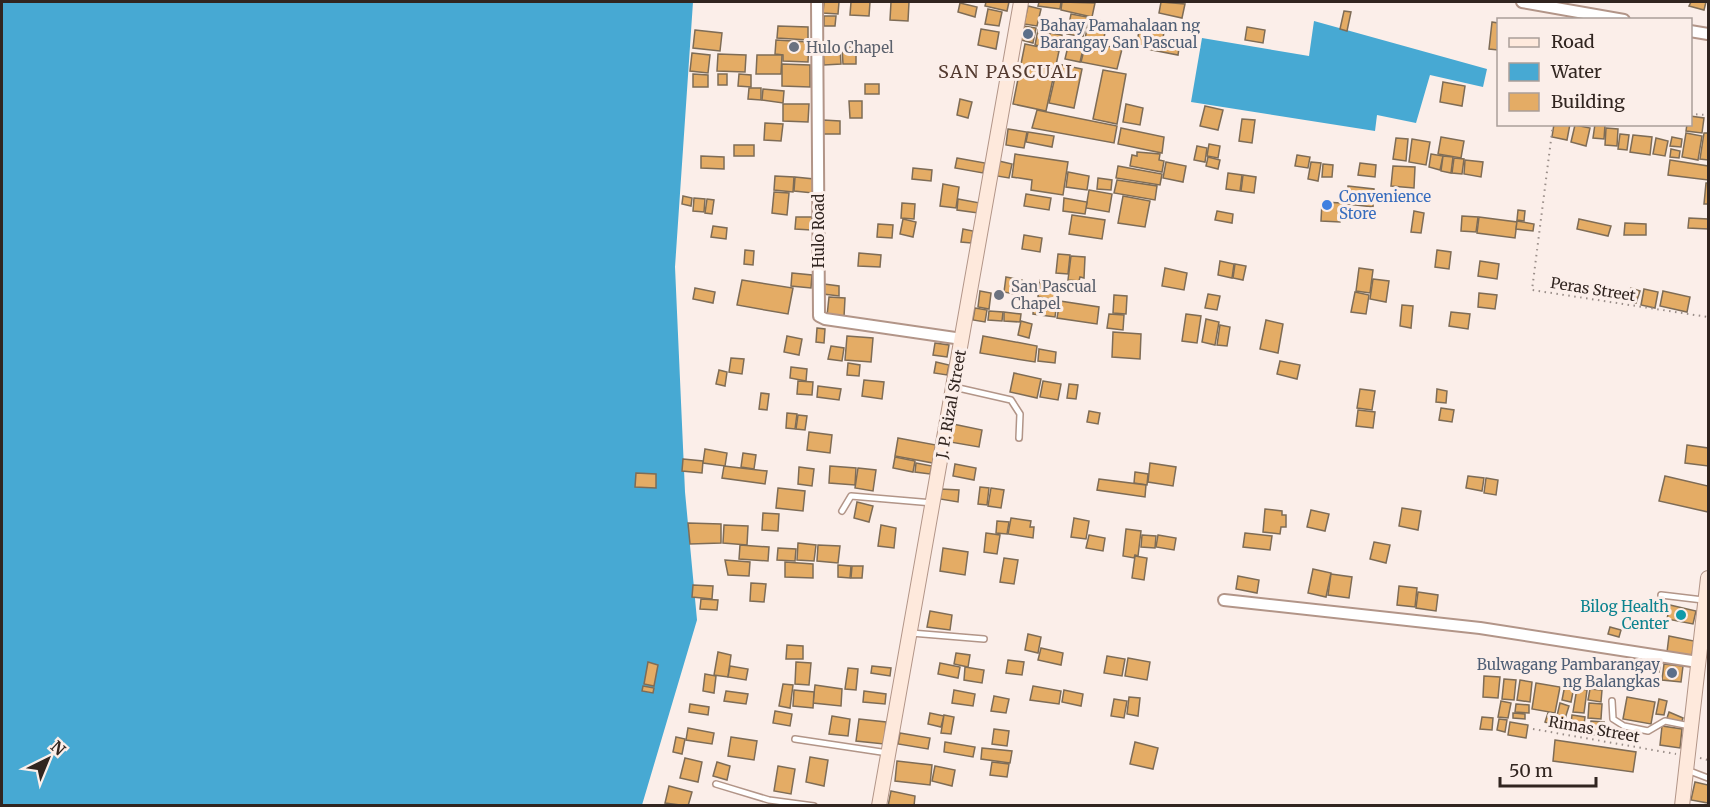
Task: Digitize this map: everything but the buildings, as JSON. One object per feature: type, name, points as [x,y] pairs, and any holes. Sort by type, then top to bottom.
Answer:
[{"type":"main road","name":"J. P. Rizal Street","points":[[879,806],[1021,2]]},
{"type":"main road","points":[[1682,806],[1708,578]]},
{"type":"street","name":"Hulo Road","points":[[817,2],[819,316],[825,319],[962,339]]},
{"type":"street","points":[[1522,2],[1613,18]]},
{"type":"street","points":[[1692,31],[1708,34]]},
{"type":"street","points":[[1224,600],[1480,628],[1698,662]]},
{"type":"lane","points":[[954,387],[1011,400],[1020,414],[1019,438]]},
{"type":"lane","points":[[842,511],[851,496],[933,503]]},
{"type":"lane","points":[[1660,595],[1705,601]]},
{"type":"lane","points":[[909,633],[984,639]]},
{"type":"lane","points":[[1612,701],[1613,719],[1624,726],[1648,731],[1665,721],[1690,726]]},
{"type":"lane","points":[[795,739],[888,753]]},
{"type":"lane","points":[[1686,763],[1708,778]]},
{"type":"lane","points":[[716,784],[769,800],[814,806]]},
{"type":"path","points":[[1692,114],[1708,116]]},
{"type":"path","name":"Peras Street","points":[[1553,126],[1532,290],[1708,317]]},
{"type":"path","name":"Rimas Street","points":[[1533,729],[1686,763]]},
{"type":"water","points":[[2,2],[693,2],[675,267],[685,492],[697,620],[642,805],[2,805]]},
{"type":"water","points":[[1314,21],[1487,69],[1483,87],[1430,75],[1416,123],[1377,115],[1375,131],[1191,102],[1202,38],[1309,56]]},
{"type":"place","name":"Bahay Pamahalaan ng Barangay San Pascual","points":[[1028,34]]},
{"type":"place","name":"Hulo Chapel","points":[[794,47]]},
{"type":"place","name":"Convenience Store","points":[[1327,205]]},
{"type":"place","name":"San Pascual Chapel","points":[[999,295]]},
{"type":"place","name":"Bilog Health Center","points":[[1681,615]]},
{"type":"place","name":"Bulwagang Pambarangay ng Balangkas","points":[[1672,673]]},
{"type":"district","name":"SAN PASCUAL","points":[[1008,71]]}]
